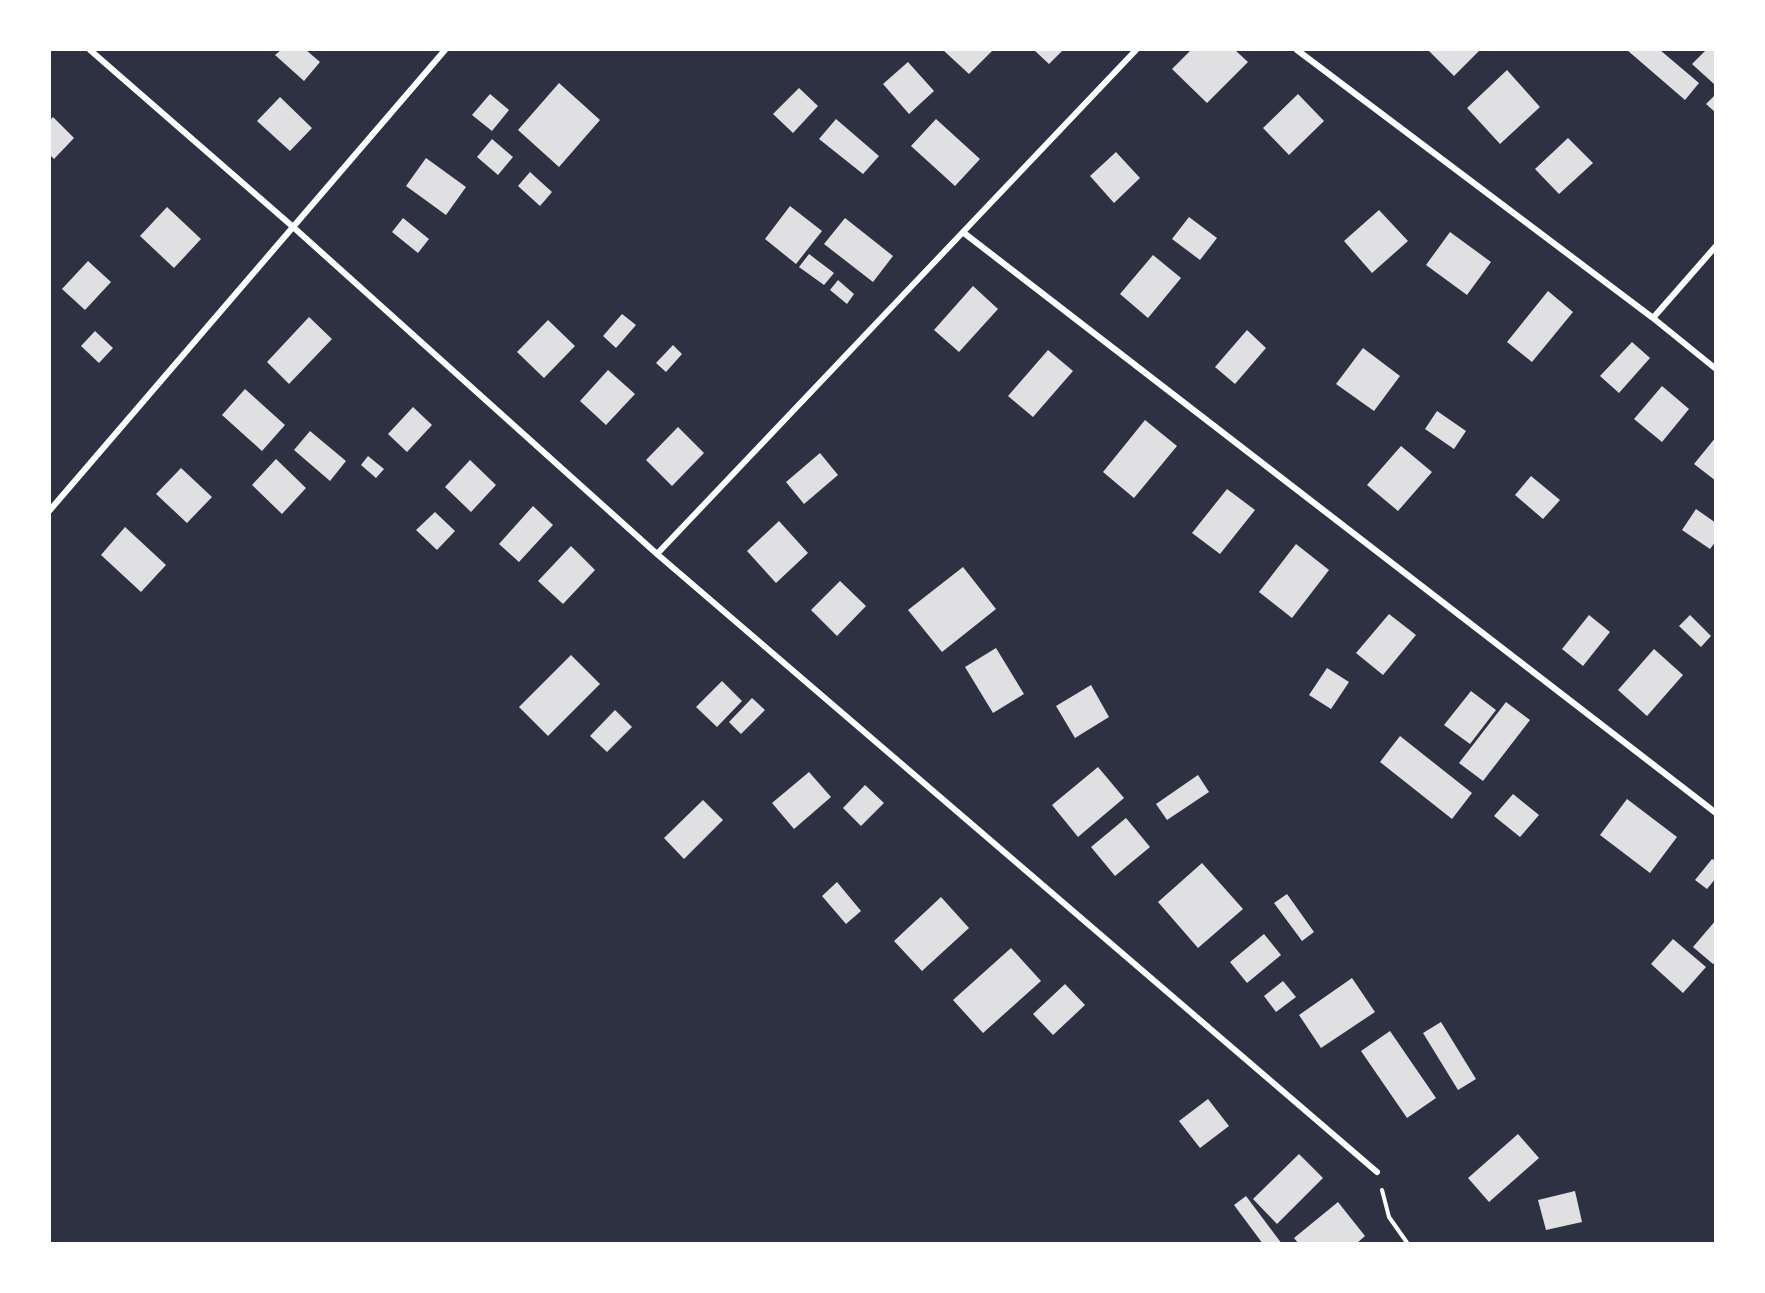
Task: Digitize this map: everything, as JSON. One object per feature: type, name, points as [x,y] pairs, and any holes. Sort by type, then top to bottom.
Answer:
[{"type":"street","points":[[90,50],[291,226],[657,554],[1377,1172]]},
{"type":"street","points":[[50,510],[291,226],[446,50]]},
{"type":"street","points":[[657,554],[1136,50]]},
{"type":"street","points":[[1297,50],[1653,318],[1716,369]]},
{"type":"street","points":[[964,233],[1716,813]]},
{"type":"street","points":[[1653,318],[1716,246]]},
{"type":"path","points":[[1377,1172],[1389,1217],[1408,1244]]},
{"type":"building","points":[[281,50],[306,50],[320,62],[304,81],[275,55]]},
{"type":"building","points":[[943,50],[993,50],[969,74]]},
{"type":"building","points":[[1034,50],[1063,50],[1049,64]]},
{"type":"building","points":[[1191,50],[1235,50],[1248,62],[1207,103],[1172,69]]},
{"type":"building","points":[[1428,50],[1480,50],[1454,76]]},
{"type":"building","points":[[1627,50],[1660,50],[1699,83],[1685,100]]},
{"type":"building","points":[[1706,50],[1716,50],[1716,82],[1714,84],[1692,64]]},
{"type":"building","points":[[908,62],[934,91],[909,114],[883,84]]},
{"type":"building","points":[[1507,70],[1540,107],[1500,144],[1467,108]]},
{"type":"building","points":[[559,83],[600,120],[559,167],[518,130]]},
{"type":"building","points":[[799,88],[818,106],[793,133],[773,114]]},
{"type":"building","points":[[490,94],[509,110],[492,131],[472,115]]},
{"type":"building","points":[[1298,94],[1324,121],[1289,155],[1263,128]]},
{"type":"building","points":[[1716,94],[1716,113],[1706,104]]},
{"type":"building","points":[[280,97],[312,128],[290,151],[257,121]]},
{"type":"building","points":[[53,117],[74,138],[54,159],[50,155],[50,120]]},
{"type":"building","points":[[836,119],[879,156],[863,174],[819,139]]},
{"type":"building","points":[[936,119],[980,159],[955,186],[911,146]]},
{"type":"building","points":[[1568,138],[1593,163],[1559,194],[1535,169]]},
{"type":"building","points":[[492,139],[513,157],[498,175],[477,157]]},
{"type":"building","points":[[1116,152],[1140,178],[1114,203],[1090,176]]},
{"type":"building","points":[[426,158],[466,187],[446,215],[406,186]]},
{"type":"building","points":[[530,172],[552,192],[540,206],[518,186]]},
{"type":"building","points":[[790,206],[822,231],[796,264],[765,239]]},
{"type":"building","points":[[167,207],[201,239],[174,268],[140,236]]},
{"type":"building","points":[[1379,210],[1408,241],[1372,273],[1344,241]]},
{"type":"building","points":[[1189,217],[1217,238],[1200,260],[1172,239]]},
{"type":"building","points":[[403,218],[429,239],[418,253],[392,232]]},
{"type":"building","points":[[845,218],[893,256],[873,282],[824,244]]},
{"type":"building","points":[[1450,232],[1491,262],[1467,295],[1426,265]]},
{"type":"building","points":[[809,254],[834,273],[824,285],[799,267]]},
{"type":"building","points":[[1153,255],[1181,278],[1148,318],[1120,294]]},
{"type":"building","points":[[88,261],[111,282],[85,310],[62,289]]},
{"type":"building","points":[[838,280],[854,294],[847,304],[830,290]]},
{"type":"building","points":[[973,286],[998,309],[959,352],[934,330]]},
{"type":"building","points":[[1548,291],[1573,312],[1532,362],[1507,342]]},
{"type":"building","points":[[622,314],[636,325],[616,348],[603,336]]},
{"type":"building","points":[[309,317],[332,339],[289,384],[267,362]]},
{"type":"building","points":[[548,320],[575,346],[544,378],[517,352]]},
{"type":"building","points":[[1247,330],[1266,348],[1235,384],[1215,367]]},
{"type":"building","points":[[95,331],[113,348],[99,363],[81,346]]},
{"type":"building","points":[[1632,342],[1650,358],[1619,393],[1600,376]]},
{"type":"building","points":[[673,345],[682,354],[666,372],[656,363]]},
{"type":"building","points":[[1363,348],[1400,376],[1374,411],[1336,384]]},
{"type":"building","points":[[1048,350],[1073,371],[1033,417],[1008,396]]},
{"type":"building","points":[[608,370],[635,394],[606,425],[580,401]]},
{"type":"building","points":[[1662,386],[1689,409],[1662,442],[1634,419]]},
{"type":"building","points":[[245,389],[285,425],[262,451],[222,415]]},
{"type":"building","points":[[413,407],[432,425],[407,452],[388,434]]},
{"type":"building","points":[[1437,411],[1466,431],[1454,449],[1425,429]]},
{"type":"building","points":[[1145,420],[1177,446],[1134,498],[1103,472]]},
{"type":"building","points":[[678,427],[704,453],[672,486],[646,460]]},
{"type":"building","points":[[310,431],[346,461],[330,481],[294,450]]},
{"type":"building","points":[[1716,437],[1716,481],[1694,464]]},
{"type":"building","points":[[1401,446],[1432,472],[1398,511],[1367,485]]},
{"type":"building","points":[[820,453],[838,475],[804,504],[786,482]]},
{"type":"building","points":[[368,456],[384,469],[376,478],[361,465]]},
{"type":"building","points":[[276,459],[306,488],[282,514],[252,485]]},
{"type":"building","points":[[470,460],[496,485],[471,512],[445,487]]},
{"type":"building","points":[[181,468],[212,497],[187,523],[156,494]]},
{"type":"building","points":[[1531,476],[1560,500],[1543,519],[1515,495]]},
{"type":"building","points":[[1227,489],[1255,510],[1220,554],[1192,533]]},
{"type":"building","points":[[533,506],[553,525],[519,562],[499,544]]},
{"type":"building","points":[[1696,509],[1716,523],[1716,541],[1710,549],[1682,530]]},
{"type":"building","points":[[435,512],[455,531],[437,550],[416,530]]},
{"type":"building","points":[[779,521],[808,553],[776,583],[747,551]]},
{"type":"building","points":[[125,527],[166,565],[141,592],[101,555]]},
{"type":"building","points":[[1296,544],[1329,570],[1292,618],[1259,592]]},
{"type":"building","points":[[571,546],[595,570],[563,604],[538,581]]},
{"type":"building","points":[[963,567],[996,609],[942,652],[908,610]]},
{"type":"building","points":[[840,581],[866,606],[837,636],[811,610]]},
{"type":"building","points":[[1389,614],[1416,635],[1383,675],[1356,653]]},
{"type":"building","points":[[1589,615],[1610,632],[1583,666],[1562,649]]},
{"type":"building","points":[[1690,615],[1711,636],[1701,647],[1679,626]]},
{"type":"building","points":[[996,648],[1024,694],[993,713],[965,667]]},
{"type":"building","points":[[1654,649],[1683,675],[1647,716],[1618,690]]},
{"type":"building","points":[[571,655],[600,684],[548,736],[519,707]]},
{"type":"building","points":[[1327,668],[1349,682],[1331,709],[1309,695]]},
{"type":"building","points":[[722,681],[742,701],[717,727],[696,707]]},
{"type":"building","points":[[1091,685],[1109,717],[1075,738],[1056,706]]},
{"type":"building","points":[[1471,691],[1496,710],[1470,744],[1444,725]]},
{"type":"building","points":[[752,698],[765,710],[741,734],[729,722]]},
{"type":"building","points":[[1506,702],[1530,720],[1483,781],[1459,763]]},
{"type":"building","points":[[615,710],[632,727],[607,752],[590,736]]},
{"type":"building","points":[[1400,736],[1472,793],[1452,819],[1380,762]]},
{"type":"building","points":[[1098,767],[1124,798],[1078,837],[1052,805]]},
{"type":"building","points":[[809,772],[831,797],[794,829],[772,803]]},
{"type":"building","points":[[1198,775],[1209,792],[1167,820],[1156,804]]},
{"type":"building","points":[[865,785],[884,803],[861,826],[843,808]]},
{"type":"building","points":[[1513,794],[1539,815],[1520,837],[1494,816]]},
{"type":"building","points":[[1627,799],[1677,837],[1650,873],[1600,835]]},
{"type":"building","points":[[703,800],[723,820],[684,859],[664,838]]},
{"type":"building","points":[[1126,818],[1150,847],[1115,876],[1091,847]]},
{"type":"building","points":[[1712,859],[1716,861],[1716,878],[1707,889],[1695,880]]},
{"type":"building","points":[[1202,863],[1243,909],[1198,948],[1158,902]]},
{"type":"building","points":[[837,882],[861,911],[846,924],[822,896]]},
{"type":"building","points":[[1287,894],[1314,932],[1302,941],[1274,903]]},
{"type":"building","points":[[941,897],[969,928],[922,971],[894,941]]},
{"type":"building","points":[[1716,920],[1716,961],[1713,964],[1693,947]]},
{"type":"building","points":[[1264,934],[1281,955],[1247,983],[1230,962]]},
{"type":"building","points":[[1673,939],[1706,967],[1683,993],[1651,964]]},
{"type":"building","points":[[1011,948],[1041,981],[983,1033],[953,1000]]},
{"type":"building","points":[[1352,978],[1375,1012],[1321,1048],[1299,1015]]},
{"type":"building","points":[[1283,981],[1296,997],[1276,1012],[1264,996]]},
{"type":"building","points":[[1065,984],[1085,1005],[1053,1035],[1033,1014]]},
{"type":"building","points":[[1441,1022],[1476,1079],[1458,1090],[1423,1033]]},
{"type":"building","points":[[1390,1031],[1436,1098],[1407,1118],[1361,1051]]},
{"type":"building","points":[[1208,1099],[1229,1126],[1200,1148],[1179,1121]]},
{"type":"building","points":[[1518,1134],[1539,1158],[1489,1202],[1468,1178]]},
{"type":"building","points":[[1299,1154],[1323,1178],[1277,1224],[1253,1199]]},
{"type":"building","points":[[1575,1191],[1582,1222],[1546,1230],[1538,1200]]},
{"type":"building","points":[[1246,1196],[1282,1244],[1263,1244],[1234,1205]]},
{"type":"building","points":[[1338,1202],[1365,1236],[1356,1244],[1299,1244],[1294,1238]]}]
